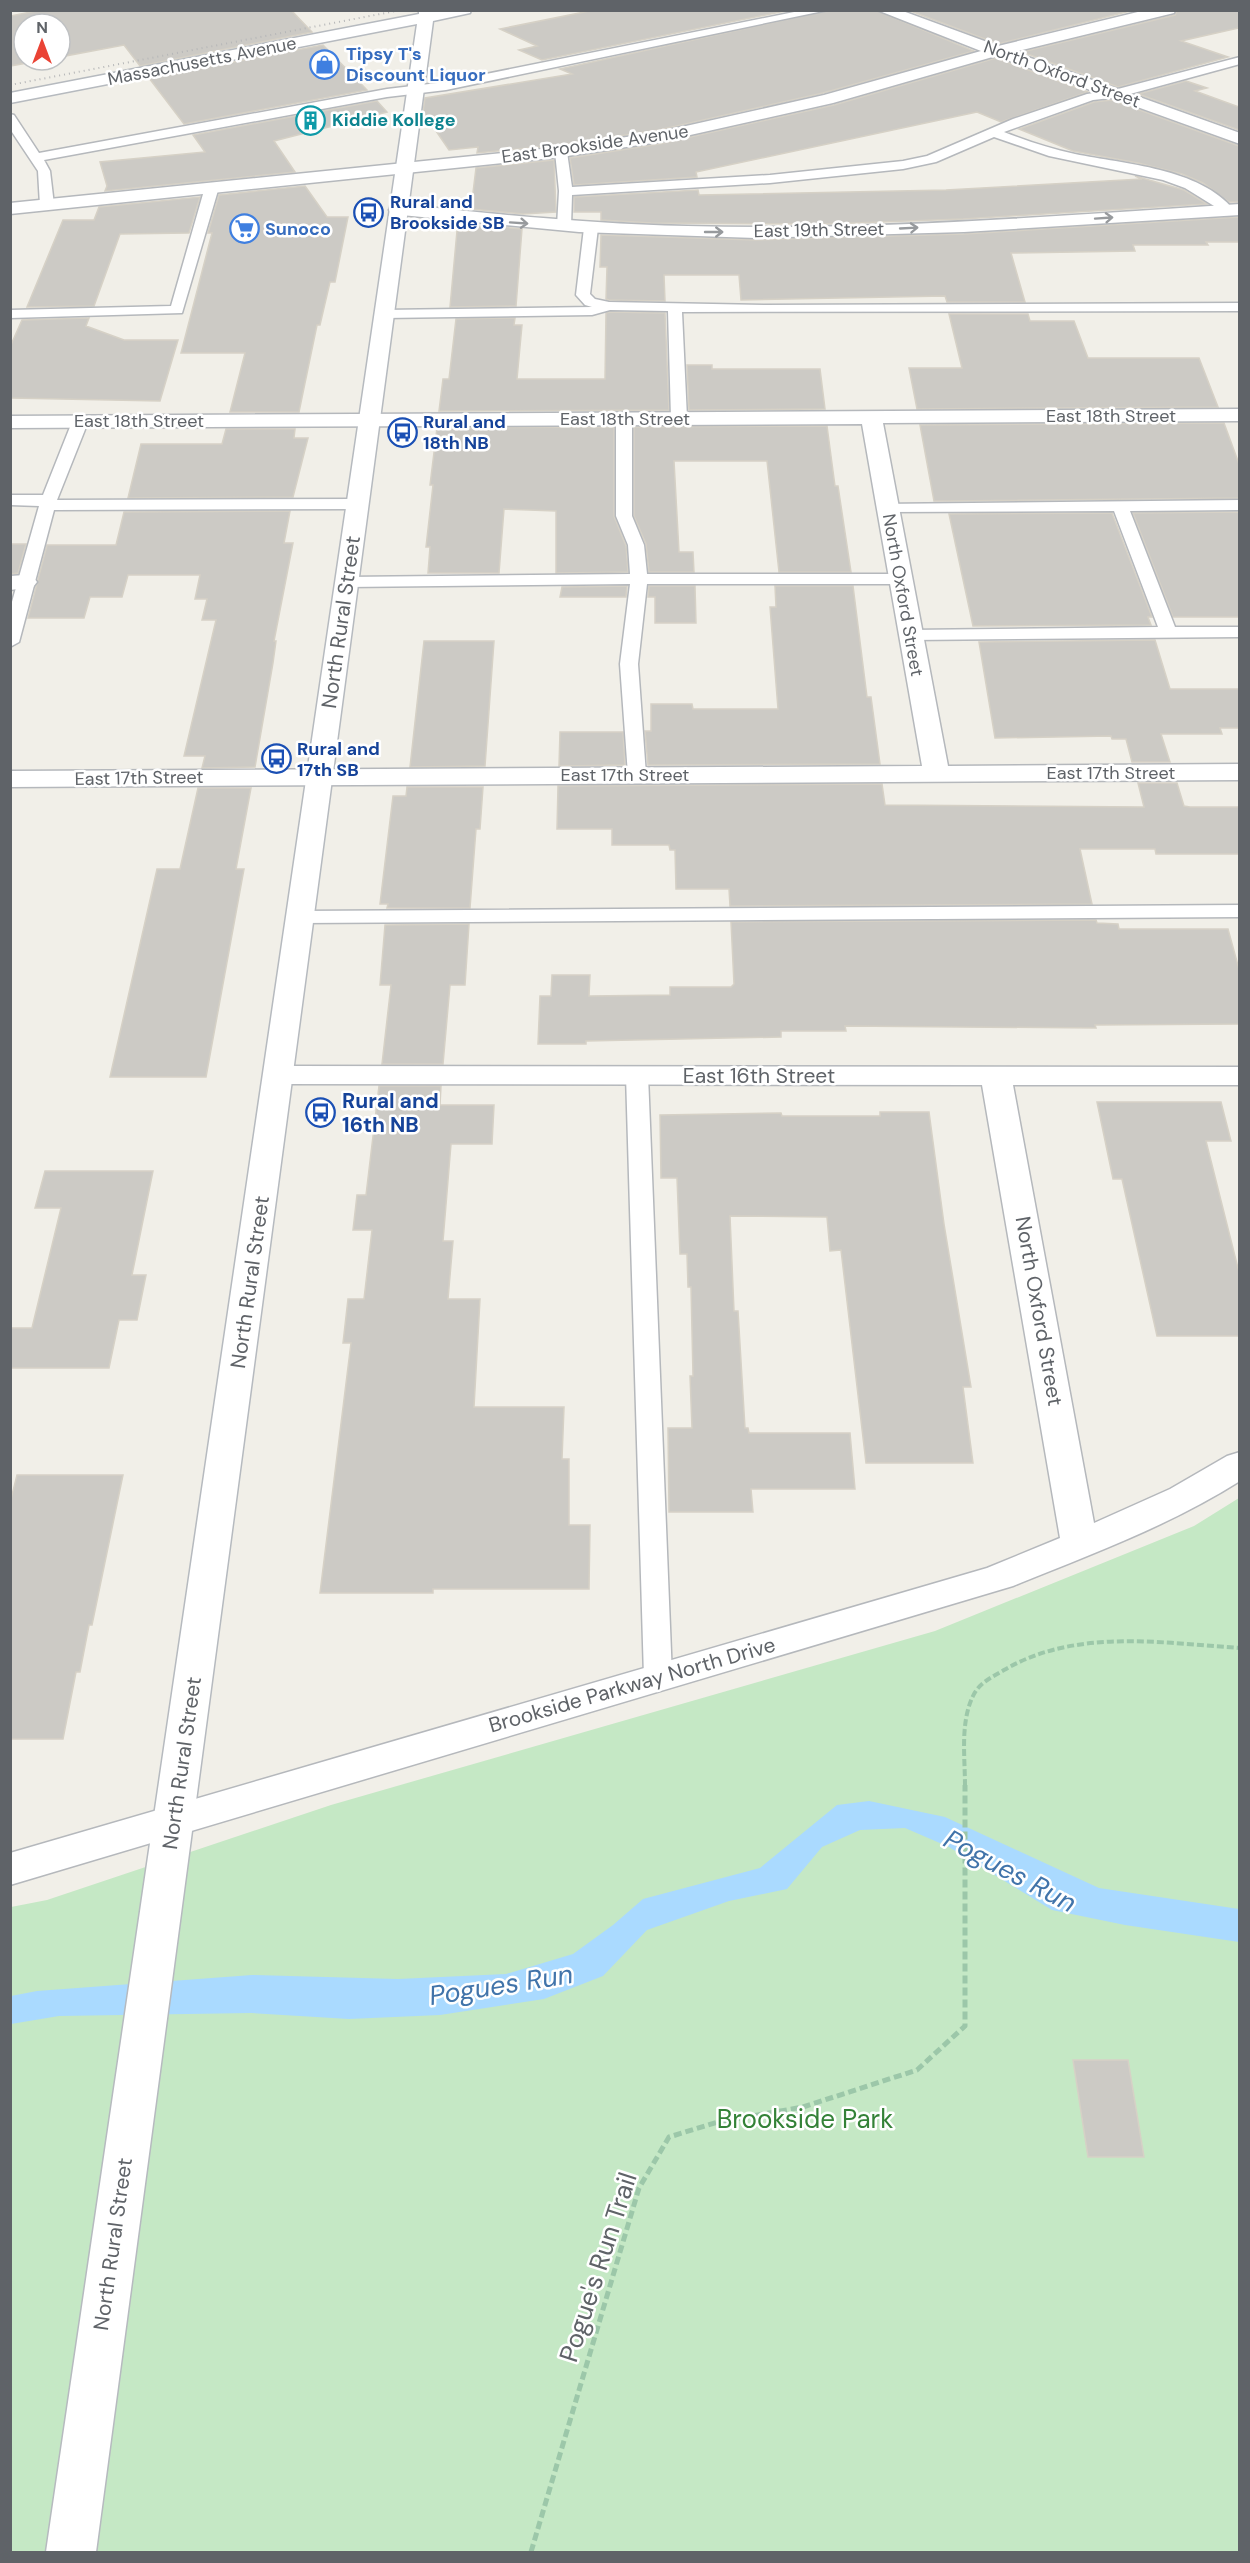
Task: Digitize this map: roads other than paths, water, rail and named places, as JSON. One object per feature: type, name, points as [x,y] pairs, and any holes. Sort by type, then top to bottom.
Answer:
[{"type":"street","name":"Massachusetts Avenue","points":[[10,98],[426,14],[464,10]]},
{"type":"street","name":"East Brookside Avenue","points":[[10,209],[561,152],[689,131],[868,88],[998,51],[1168,10]]},
{"type":"street","name":"North Oxford Street","points":[[888,11],[1239,139]]},
{"type":"street","name":"North Rural Street","points":[[71,2553],[426,14]]},
{"type":"street","name":"East 19th Street","points":[[398,210],[591,228],[701,232],[844,231],[1233,209]]},
{"type":"street","name":"East 18th Street","points":[[10,422],[1239,415]]},
{"type":"street","name":"North Oxford Street","points":[[871,417],[936,773]]},
{"type":"street","name":"East 17th Street","points":[[10,779],[1239,772]]},
{"type":"street","name":"East 16th Street","points":[[279,1076],[1239,1076]]},
{"type":"street","name":"North Oxford Street","points":[[996,1076],[1080,1546]]},
{"type":"street","name":"Brookside Parkway North Drive","points":[[10,1869],[999,1577],[1080,1546],[1188,1495],[1220,1478],[1239,1464]]},
{"type":"lane","points":[[35,158],[387,93],[415,92],[823,10]]},
{"type":"lane","points":[[566,191],[770,178],[903,165],[931,159],[993,132],[1091,98],[1115,94],[1239,60]]},
{"type":"lane","points":[[10,118],[44,171],[47,205]]},
{"type":"lane","points":[[993,132],[1055,154],[1137,170],[1179,182],[1233,209]]},
{"type":"lane","points":[[561,152],[566,191],[564,226]]},
{"type":"lane","points":[[10,314],[127,309],[177,310],[212,187]]},
{"type":"lane","points":[[591,228],[583,295],[590,302],[609,306],[675,308],[1239,307]]},
{"type":"lane","points":[[384,314],[592,311],[609,306]]},
{"type":"lane","points":[[675,308],[679,418]]},
{"type":"lane","points":[[624,419],[624,516],[636,545],[639,579],[630,664],[637,775]]},
{"type":"lane","points":[[10,642],[18,582],[80,422]]},
{"type":"lane","points":[[10,500],[358,504]]},
{"type":"lane","points":[[887,507],[1239,505]]},
{"type":"lane","points":[[1120,506],[1168,632]]},
{"type":"lane","points":[[347,582],[901,579]]},
{"type":"lane","points":[[911,635],[1239,632]]},
{"type":"lane","points":[[301,917],[1239,911]]},
{"type":"lane","points":[[637,1076],[658,1677]]},
{"type":"water","name":"Pogues Run","points":[[869,1801],[945,1817],[1099,1888],[1239,1909],[1239,1942],[1125,1925],[1052,1910],[949,1847],[905,1828],[860,1830],[822,1847],[787,1889],[729,1901],[647,1930],[603,1976],[544,1999],[440,2015],[349,2019],[251,2013],[59,2016],[11,2024],[11,1996],[37,1991],[252,1975],[398,1979],[506,1974],[573,1954],[613,1925],[643,1899],[760,1868],[837,1805]]},
{"type":"railway","points":[[10,85],[401,10]]},
{"type":"place","name":"Tipsy T's Discount Liquor","points":[[325,64]]},
{"type":"place","name":"Kiddie Kollege","points":[[311,120]]},
{"type":"place","name":"Rural and Brookside SB","points":[[369,212]]},
{"type":"place","name":"Sunoco","points":[[244,229]]},
{"type":"place","name":"Rural and 18th NB","points":[[402,432]]},
{"type":"place","name":"Rural and 17th SB","points":[[276,759]]},
{"type":"place","name":"Rural and 16th NB","points":[[321,1113]]},
{"type":"park label","name":"Brookside Park","points":[[805,2119]]}]
